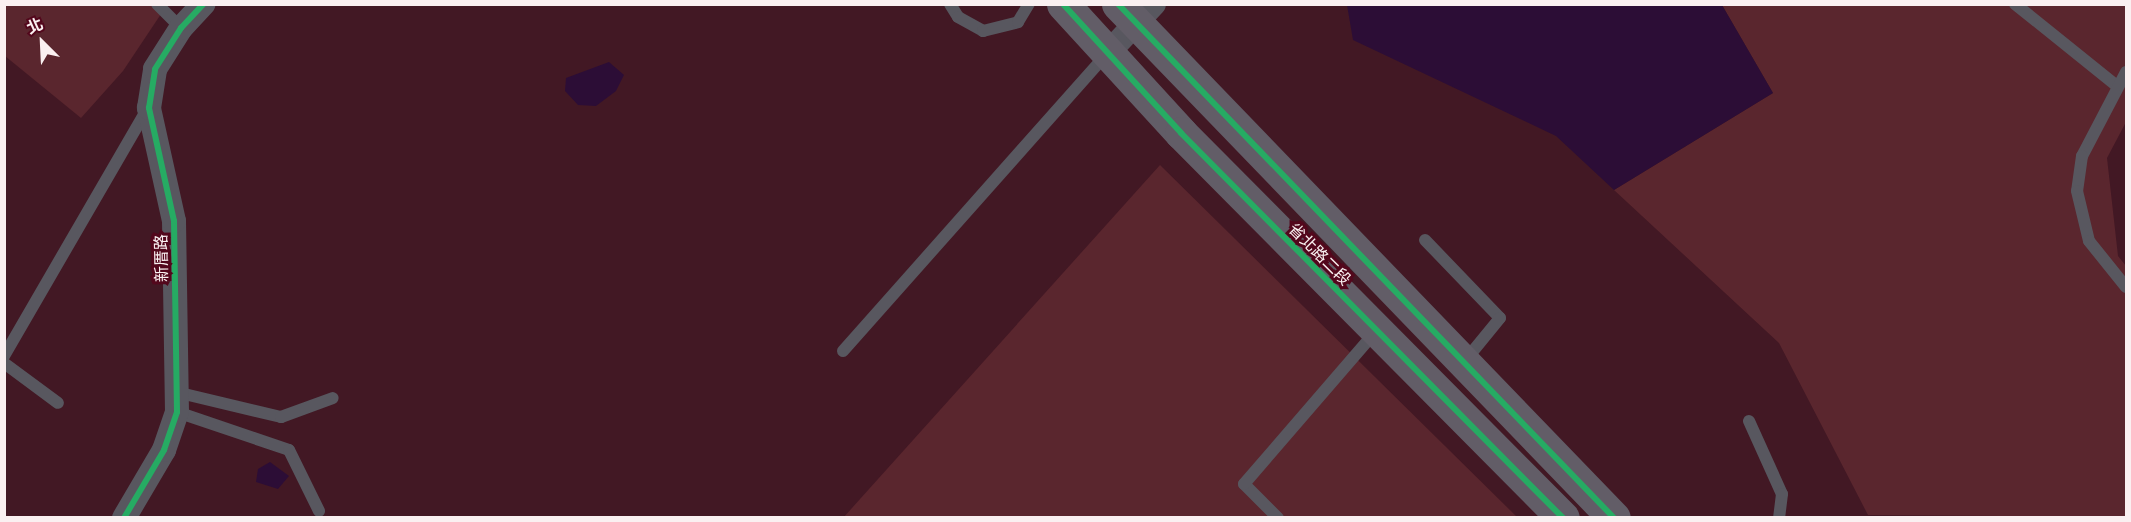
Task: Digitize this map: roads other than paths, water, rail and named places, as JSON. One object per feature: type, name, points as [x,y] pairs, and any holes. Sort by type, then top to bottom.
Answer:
[{"type":"main road","name":"省北路二段","points":[[1063,4],[1181,133],[1563,518]]},
{"type":"main road","name":"省北路二段","points":[[1136,10],[1464,363],[1614,518]]},
{"type":"street","name":"新厝路","points":[[124,518],[164,450],[177,402],[174,221],[148,108],[155,69],[181,28],[203,4]]},
{"type":"street","points":[[1107,53],[1136,10]]},
{"type":"lane","points":[[157,4],[181,28]]},
{"type":"lane","points":[[950,4],[958,16],[983,31],[1018,22],[1029,4]]},
{"type":"lane","points":[[2015,4],[2117,86]]},
{"type":"lane","points":[[843,351],[1107,53]]},
{"type":"lane","points":[[2127,72],[2117,86],[2082,156],[2077,191],[2089,241],[2127,287]]},
{"type":"lane","points":[[4,356],[148,108]]},
{"type":"lane","points":[[1425,240],[1500,318],[1464,363]]},
{"type":"lane","points":[[1278,518],[1244,483],[1377,330]]},
{"type":"lane","points":[[4,363],[58,403]]},
{"type":"lane","points":[[177,402],[281,417],[333,398]]},
{"type":"lane","points":[[177,402],[289,450],[319,511]]},
{"type":"lane","points":[[1749,421],[1782,494],[1779,518]]}]
